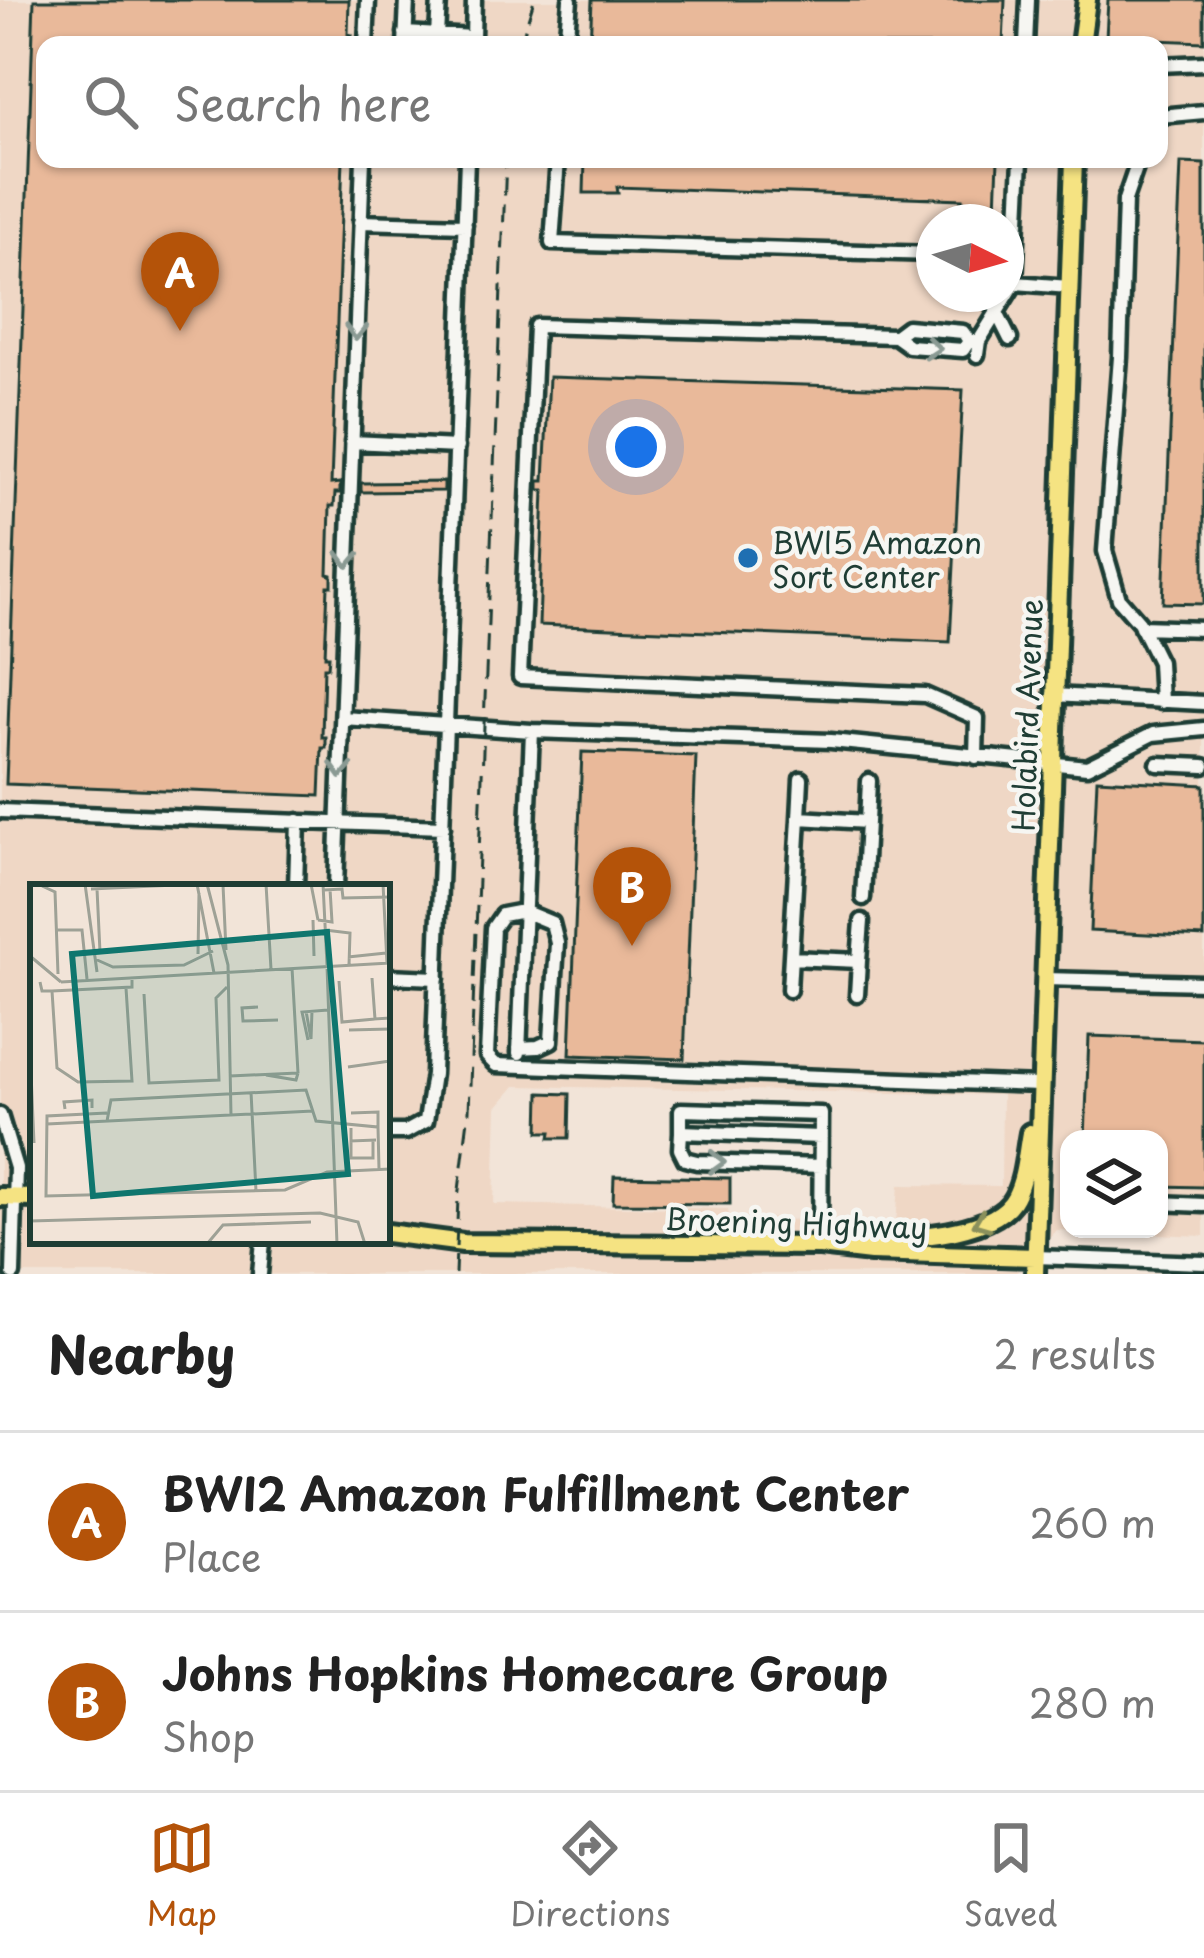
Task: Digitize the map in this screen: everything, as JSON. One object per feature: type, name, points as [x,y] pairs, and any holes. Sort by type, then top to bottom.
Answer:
[{"type":"main road","points":[[1073,0],[1078,36]]},
{"type":"main road","points":[[1081,36],[1087,0]]},
{"type":"main road","name":"Holabird Avenue","points":[[1035,1265],[1074,168]]},
{"type":"main road","points":[[820,1246],[973,1228],[996,1218],[1016,1196],[1040,1085]]},
{"type":"main road","name":"Broening Highway","points":[[390,1234],[463,1243],[820,1246],[1035,1265]]},
{"type":"street","points":[[366,36],[368,0]]},
{"type":"street","points":[[405,36],[406,0]]},
{"type":"street","points":[[437,35],[439,0]]},
{"type":"street","points":[[473,36],[474,0]]},
{"type":"street","points":[[567,36],[570,0]]},
{"type":"street","points":[[1026,36],[1028,0]]},
{"type":"street","points":[[429,36],[455,36]]},
{"type":"street","points":[[1168,64],[1204,63]]},
{"type":"street","points":[[1168,116],[1204,112]]},
{"type":"street","points":[[336,884],[363,168]]},
{"type":"street","points":[[390,1132],[420,1126],[429,1112],[467,168]]},
{"type":"street","points":[[557,168],[552,243],[916,253]]},
{"type":"street","points":[[1016,204],[1020,168]]},
{"type":"street","points":[[1136,168],[1125,200],[1120,357],[1105,550],[1119,599],[1160,662],[1162,702]]},
{"type":"street","points":[[360,222],[465,225]]},
{"type":"street","points":[[1024,284],[1070,287]]},
{"type":"street","points":[[976,757],[977,718],[925,695],[520,676],[536,326],[895,336],[907,327],[963,332],[975,346],[995,312]]},
{"type":"street","points":[[997,312],[1010,339]]},
{"type":"street","points":[[352,442],[458,447]]},
{"type":"street","points":[[1141,627],[1204,629]]},
{"type":"street","points":[[1053,695],[1204,703]]},
{"type":"street","points":[[343,718],[831,741],[1087,767],[1153,734],[1204,730]]},
{"type":"street","points":[[519,1066],[532,730]]},
{"type":"street","points":[[1158,764],[1204,766]]},
{"type":"street","points":[[789,990],[801,779]]},
{"type":"street","points":[[863,898],[869,781]]},
{"type":"street","points":[[0,811],[443,827]]},
{"type":"street","points":[[799,818],[867,822]]},
{"type":"street","points":[[296,884],[298,821]]},
{"type":"street","points":[[519,1048],[551,1041],[557,943],[552,923],[524,911],[502,915],[493,928],[488,1055],[496,1065],[1040,1085]]},
{"type":"street","points":[[857,995],[862,921]]},
{"type":"street","points":[[791,958],[859,961]]},
{"type":"street","points":[[390,976],[437,978]]},
{"type":"street","points":[[1043,979],[1204,983]]},
{"type":"street","points":[[820,1166],[685,1159],[680,1149],[681,1110],[820,1114],[821,1137],[820,1246]]},
{"type":"street","points":[[0,1114],[16,1168],[14,1274]]},
{"type":"street","points":[[681,1132],[821,1137]]},
{"type":"street","points":[[1168,1203],[1204,1205]]},
{"type":"street","points":[[260,1274],[263,1244]]},
{"type":"street","name":"Broening Highway","points":[[1035,1265],[1204,1263]]},
{"type":"shaded area","points":[[0,0],[1204,0],[1204,1236],[1168,1235],[1168,1130],[1060,1130],[1057,1230],[1015,1274],[0,1274]],"holes":[[[515,1086],[1002,1095],[1001,1186],[899,1185],[896,1224],[729,1217],[728,1209],[494,1204],[497,1107]]]},
{"type":"building","points":[[34,0],[349,0],[348,34],[352,36],[36,36],[36,168],[343,168],[331,484],[340,483],[340,493],[335,493],[334,506],[330,506],[328,574],[332,586],[328,586],[325,656],[329,656],[328,667],[324,667],[322,737],[326,737],[326,748],[322,748],[320,796],[6,784]]},
{"type":"building","points":[[592,0],[1005,0],[1003,36],[590,36]]},
{"type":"building","points":[[1108,0],[1204,0],[1204,42],[1168,41],[1168,36],[1106,36]]},
{"type":"building","points":[[1181,163],[1204,164],[1204,604],[1163,603]]},
{"type":"building","points":[[585,168],[998,168],[996,204],[617,187],[618,193],[584,193]]},
{"type":"building","name":"BWI5 Amazon Sort Center","points":[[549,377],[963,390],[950,642],[539,625],[544,490],[539,490],[539,481],[544,481]]},
{"type":"building","points":[[444,482],[444,491],[361,492],[361,483]]},
{"type":"building","points":[[582,752],[696,756],[684,1059],[570,1055]]},
{"type":"building","points":[[1097,779],[1204,785],[1204,937],[1090,931]]},
{"type":"building","points":[[1089,1036],[1204,1040],[1204,1187],[1168,1186],[1168,1130],[1085,1130]]},
{"type":"building","points":[[540,1093],[570,1094],[569,1138],[550,1138],[551,1132],[539,1132]]},
{"type":"building","points":[[614,1176],[730,1178],[730,1204],[613,1203]]},
{"type":"railway","points":[[523,36],[534,0]]},
{"type":"railway","points":[[455,1274],[469,1111],[506,168]]},
{"type":"place","name":"BWI2 Amazon Fulfillment Center","points":[[180,331]]},
{"type":"place","name":"BWI5 Amazon Sort Center","points":[[748,558]]},
{"type":"place","name":"Johns Hopkins Homecare Group","points":[[632,946]]}]
